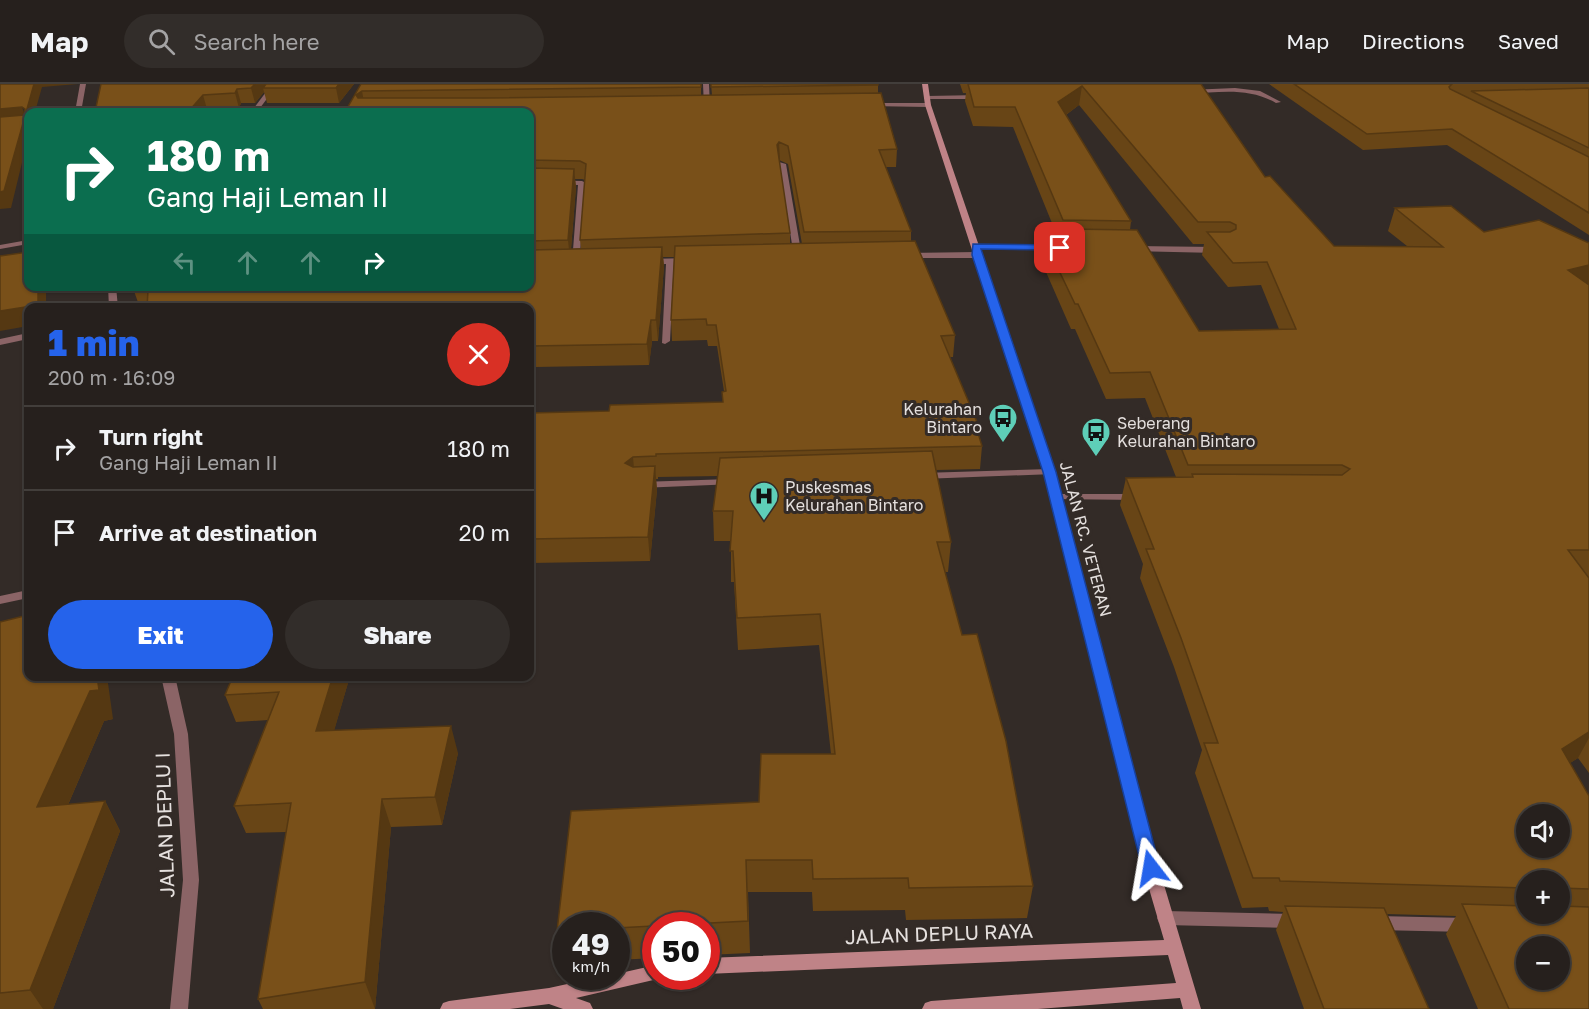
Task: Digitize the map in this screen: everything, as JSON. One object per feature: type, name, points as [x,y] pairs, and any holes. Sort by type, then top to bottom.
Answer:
[{"type":"main road","name":"JALAN RC. VETERAN","points":[[925,84],[928,102],[976,251],[1050,472],[1173,947],[1192,1009]]},
{"type":"main road","name":"JALAN DEPLU RAYA","points":[[720,965],[1173,947]]},
{"type":"main road","points":[[449,1009],[549,996],[642,976]]},
{"type":"main road","points":[[931,1009],[1186,990]]},
{"type":"main road","points":[[549,996],[584,1009]]},
{"type":"street","points":[[79,108],[83,84]]},
{"type":"street","points":[[257,108],[275,84]]},
{"type":"street","points":[[706,84],[707,106]]},
{"type":"street","points":[[1182,92],[1246,91],[1270,96],[1278,102]]},
{"type":"street","points":[[858,106],[993,96]]},
{"type":"street","points":[[695,107],[719,106]]},
{"type":"street","points":[[782,164],[798,257]]},
{"type":"street","points":[[534,182],[582,183],[576,265]]},
{"type":"street","points":[[0,247],[24,243]]},
{"type":"street","points":[[893,256],[1060,248]]},
{"type":"street","points":[[1119,248],[1225,250]]},
{"type":"street","points":[[786,257],[810,257]]},
{"type":"street","points":[[634,263],[705,260]]},
{"type":"street","points":[[665,341],[670,262]]},
{"type":"street","points":[[564,265],[588,264]]},
{"type":"street","points":[[0,342],[24,337]]},
{"type":"street","points":[[905,477],[1050,472]]},
{"type":"street","points":[[635,485],[741,482]]},
{"type":"street","points":[[1056,497],[1148,497]]},
{"type":"street","points":[[0,600],[24,595]]},
{"type":"street","name":"JALAN DEPLU I","points":[[169,681],[181,734],[191,880],[178,1009]]},
{"type":"street","points":[[1166,918],[1313,922]]},
{"type":"street","points":[[1361,923],[1481,926]]},
{"type":"building","points":[[0,84],[34,84],[27,108],[0,109]]},
{"type":"building","points":[[101,84],[255,84],[251,88],[237,89],[235,93],[203,95],[192,108],[96,108]]},
{"type":"building","points":[[266,84],[339,84],[336,88],[263,88]]},
{"type":"building","points":[[361,84],[701,84],[701,87],[362,91],[356,95],[358,98],[881,93],[897,149],[879,150],[911,231],[804,232],[788,146],[779,142],[777,145],[790,233],[580,240],[586,164],[580,161],[534,160],[534,108],[347,108]]},
{"type":"building","points":[[711,84],[878,84],[878,85],[711,87]]},
{"type":"building","points":[[968,84],[1201,84],[1265,177],[1270,176],[1334,246],[1443,247],[1395,208],[1451,206],[1484,232],[1539,220],[1589,243],[1589,265],[1568,270],[1589,285],[1589,550],[1568,550],[1589,578],[1589,732],[1562,749],[1589,796],[1589,889],[1570,888],[1570,870],[1516,870],[1516,888],[1280,881],[1279,878],[1253,878],[1204,743],[1218,743],[1181,638],[1146,549],[1154,549],[1126,478],[1193,477],[1192,474],[1342,475],[1350,469],[1342,465],[1188,465],[1150,372],[1110,373],[1078,304],[1075,304],[1041,233],[1069,232],[1067,229],[1137,230],[1199,331],[1296,329],[1267,262],[1233,263],[1207,232],[1230,232],[1236,229],[1236,225],[1230,222],[1198,222],[1082,86],[1058,102],[1131,221],[1063,220],[1015,107],[974,107]]},
{"type":"building","points":[[1294,84],[1452,84],[1450,89],[1589,157],[1589,213],[1452,129],[1367,134]]},
{"type":"building","points":[[1589,88],[1589,148],[1471,91]]},
{"type":"building","points":[[24,115],[4,191],[0,192],[0,117]]},
{"type":"building","points":[[534,168],[574,169],[568,240],[534,241]]},
{"type":"building","points":[[915,241],[955,335],[941,336],[977,422],[975,423],[982,446],[656,454],[656,456],[633,457],[625,463],[633,467],[655,466],[648,537],[534,539],[534,413],[609,411],[610,405],[723,402],[722,392],[726,391],[716,325],[707,325],[706,319],[671,320],[675,246]]},
{"type":"building","points":[[662,247],[656,320],[651,320],[647,344],[534,346],[534,303],[147,303],[148,291],[534,291],[534,250]]},
{"type":"building","points":[[24,253],[24,291],[38,291],[38,303],[24,303],[24,307],[0,311],[0,256]]},
{"type":"building","points":[[932,451],[951,542],[937,542],[962,635],[977,634],[1006,741],[1033,886],[909,888],[908,878],[813,879],[812,860],[746,860],[748,921],[720,922],[720,912],[642,912],[642,927],[630,927],[630,912],[559,912],[571,811],[759,802],[761,754],[835,754],[820,614],[737,618],[733,551],[730,551],[733,511],[713,511],[720,458]]},
{"type":"building","points":[[24,616],[24,681],[98,681],[99,690],[90,691],[37,807],[105,801],[30,990],[0,993],[0,622]]},
{"type":"building","points":[[231,681],[331,681],[316,731],[451,726],[435,797],[382,799],[365,982],[258,999],[291,803],[234,806],[279,692],[225,695]]},
{"type":"building","points":[[1462,904],[1516,906],[1516,924],[1570,924],[1570,906],[1589,907],[1589,1009],[1509,1009]]},
{"type":"building","points":[[1285,906],[1384,908],[1429,1009],[1324,1009]]},
{"type":"place","name":"Kelurahan Bintaro","points":[[1003,444]]},
{"type":"place","name":"Seberang Kelurahan Bintaro","points":[[1096,458]]},
{"type":"place","name":"Puskesmas Kelurahan Bintaro","points":[[764,522]]},
{"type":"route","points":[[1060,248],[976,246],[977,255],[1050,472],[1151,868]]}]
